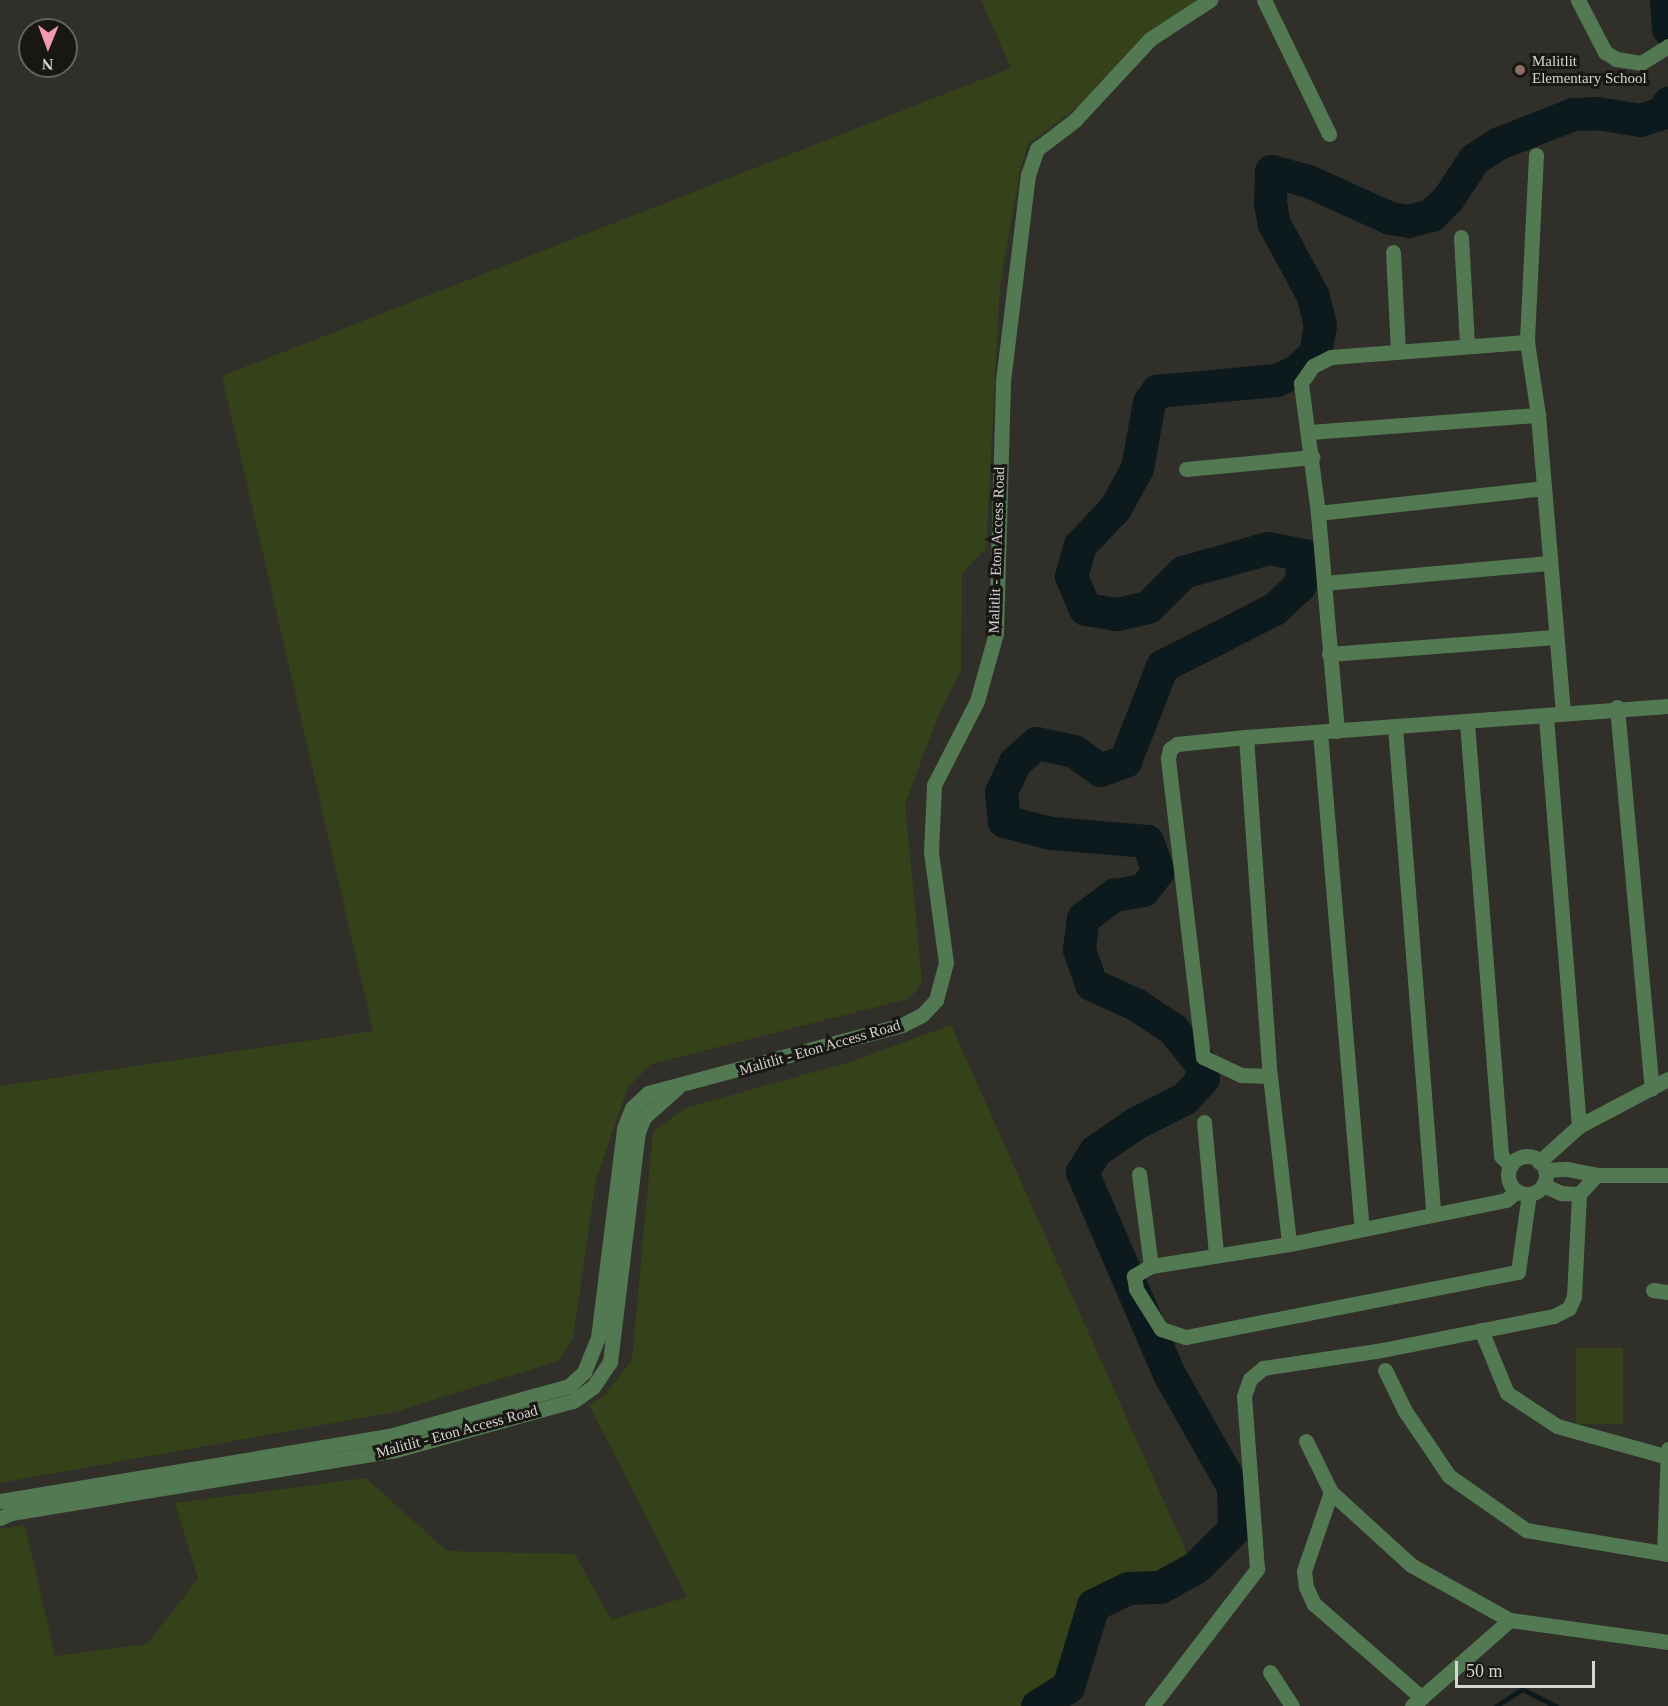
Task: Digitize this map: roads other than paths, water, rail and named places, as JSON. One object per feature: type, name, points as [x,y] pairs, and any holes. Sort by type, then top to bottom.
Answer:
[{"type":"street","name":"Malitlit - Eton Access Road","points":[[0,1501],[389,1436],[569,1386],[584,1372],[598,1338],[624,1128],[632,1108],[648,1093],[677,1088],[902,1025],[922,1015],[936,1000],[946,963],[931,852],[934,785],[977,701],[996,633],[1004,381],[1028,175],[1037,149],[1075,120],[1150,39],[1210,0]]},
{"type":"street","points":[[1264,0],[1329,134]]},
{"type":"street","points":[[1578,0],[1605,52],[1628,63],[1641,63],[1668,46]]},
{"type":"street","points":[[1536,155],[1527,342],[1538,415],[1554,637],[1563,713]]},
{"type":"street","points":[[1461,237],[1467,345]]},
{"type":"street","points":[[1393,252],[1398,350]]},
{"type":"street","points":[[1338,731],[1310,432],[1301,383],[1313,366],[1331,357],[1398,350],[1527,342]]},
{"type":"street","points":[[1310,432],[1538,415]]},
{"type":"street","points":[[1186,469],[1312,457]]},
{"type":"street","points":[[1318,513],[1543,488]]},
{"type":"street","points":[[1324,583],[1548,563]]},
{"type":"street","points":[[1329,654],[1554,637]]},
{"type":"street","points":[[1270,1076],[1241,1075],[1203,1057],[1168,758],[1177,744],[1395,726],[1546,717],[1617,707],[1668,706]]},
{"type":"street","points":[[1617,707],[1652,1088]]},
{"type":"street","points":[[1546,717],[1579,1126]]},
{"type":"street","points":[[1467,723],[1501,1156],[1510,1166]]},
{"type":"street","points":[[1395,726],[1433,1213]]},
{"type":"street","points":[[1320,732],[1362,1227]]},
{"type":"street","points":[[1246,737],[1270,1076],[1288,1244]]},
{"type":"street","points":[[1523,1192],[1518,1272],[1186,1337],[1161,1329],[1136,1289],[1134,1276],[1151,1266],[1288,1244],[1362,1227],[1506,1200],[1523,1192],[1579,1126],[1668,1079]]},
{"type":"street","name":"Malitlit - Eton Access Road","points":[[0,1518],[10,1513],[396,1450],[573,1401],[593,1387],[610,1362],[639,1132],[644,1118],[677,1088]]},
{"type":"street","points":[[1204,1122],[1216,1255]]},
{"type":"street","points":[[1523,1192],[1508,1180],[1510,1166],[1521,1157],[1542,1172],[1561,1193],[1579,1194]]},
{"type":"street","points":[[1542,1172],[1567,1169],[1597,1175],[1668,1175]]},
{"type":"street","points":[[1139,1174],[1151,1266]]},
{"type":"street","points":[[1152,1706],[1257,1569],[1244,1396],[1250,1379],[1263,1368],[1554,1316],[1569,1308],[1574,1297],[1579,1194],[1597,1175]]},
{"type":"street","points":[[1481,1330],[1508,1393],[1557,1426],[1668,1457]]},
{"type":"street","points":[[1385,1370],[1405,1411],[1449,1476],[1526,1530],[1666,1553],[1668,1449]]},
{"type":"street","points":[[1306,1441],[1331,1492],[1411,1565],[1510,1620],[1668,1642]]},
{"type":"street","points":[[1331,1492],[1304,1571],[1306,1587],[1314,1604],[1417,1702],[1510,1620]]},
{"type":"street","points":[[1270,1672],[1292,1706]]},
{"type":"waterway","points":[[1666,0],[1668,29]]},
{"type":"waterway","points":[[1037,1706],[1068,1687],[1093,1605],[1128,1588],[1160,1587],[1196,1567],[1234,1529],[1233,1487],[1169,1374],[1082,1172],[1095,1151],[1134,1124],[1185,1098],[1203,1078],[1200,1063],[1173,1029],[1135,1004],[1091,984],[1079,949],[1083,918],[1114,895],[1143,890],[1158,871],[1147,841],[1050,833],[1004,821],[1001,792],[1015,762],[1036,743],[1074,751],[1100,770],[1125,761],[1162,666],[1274,609],[1300,585],[1304,555],[1268,548],[1183,572],[1148,607],[1117,614],[1085,609],[1071,576],[1080,545],[1115,508],[1137,468],[1149,402],[1157,391],[1276,380],[1296,371],[1315,353],[1320,325],[1313,296],[1274,224],[1270,203],[1271,171],[1308,181],[1390,218],[1408,221],[1431,215],[1449,197],[1474,159],[1499,143],[1573,114],[1597,113],[1640,120],[1662,113],[1668,103]]},
{"type":"waterway","points":[[1662,113],[1668,116]]},
{"type":"waterway","points":[[1496,1706],[1522,1689],[1556,1706]]},
{"type":"place","name":"Malitlit Elementary School","points":[[1520,70]]}]
